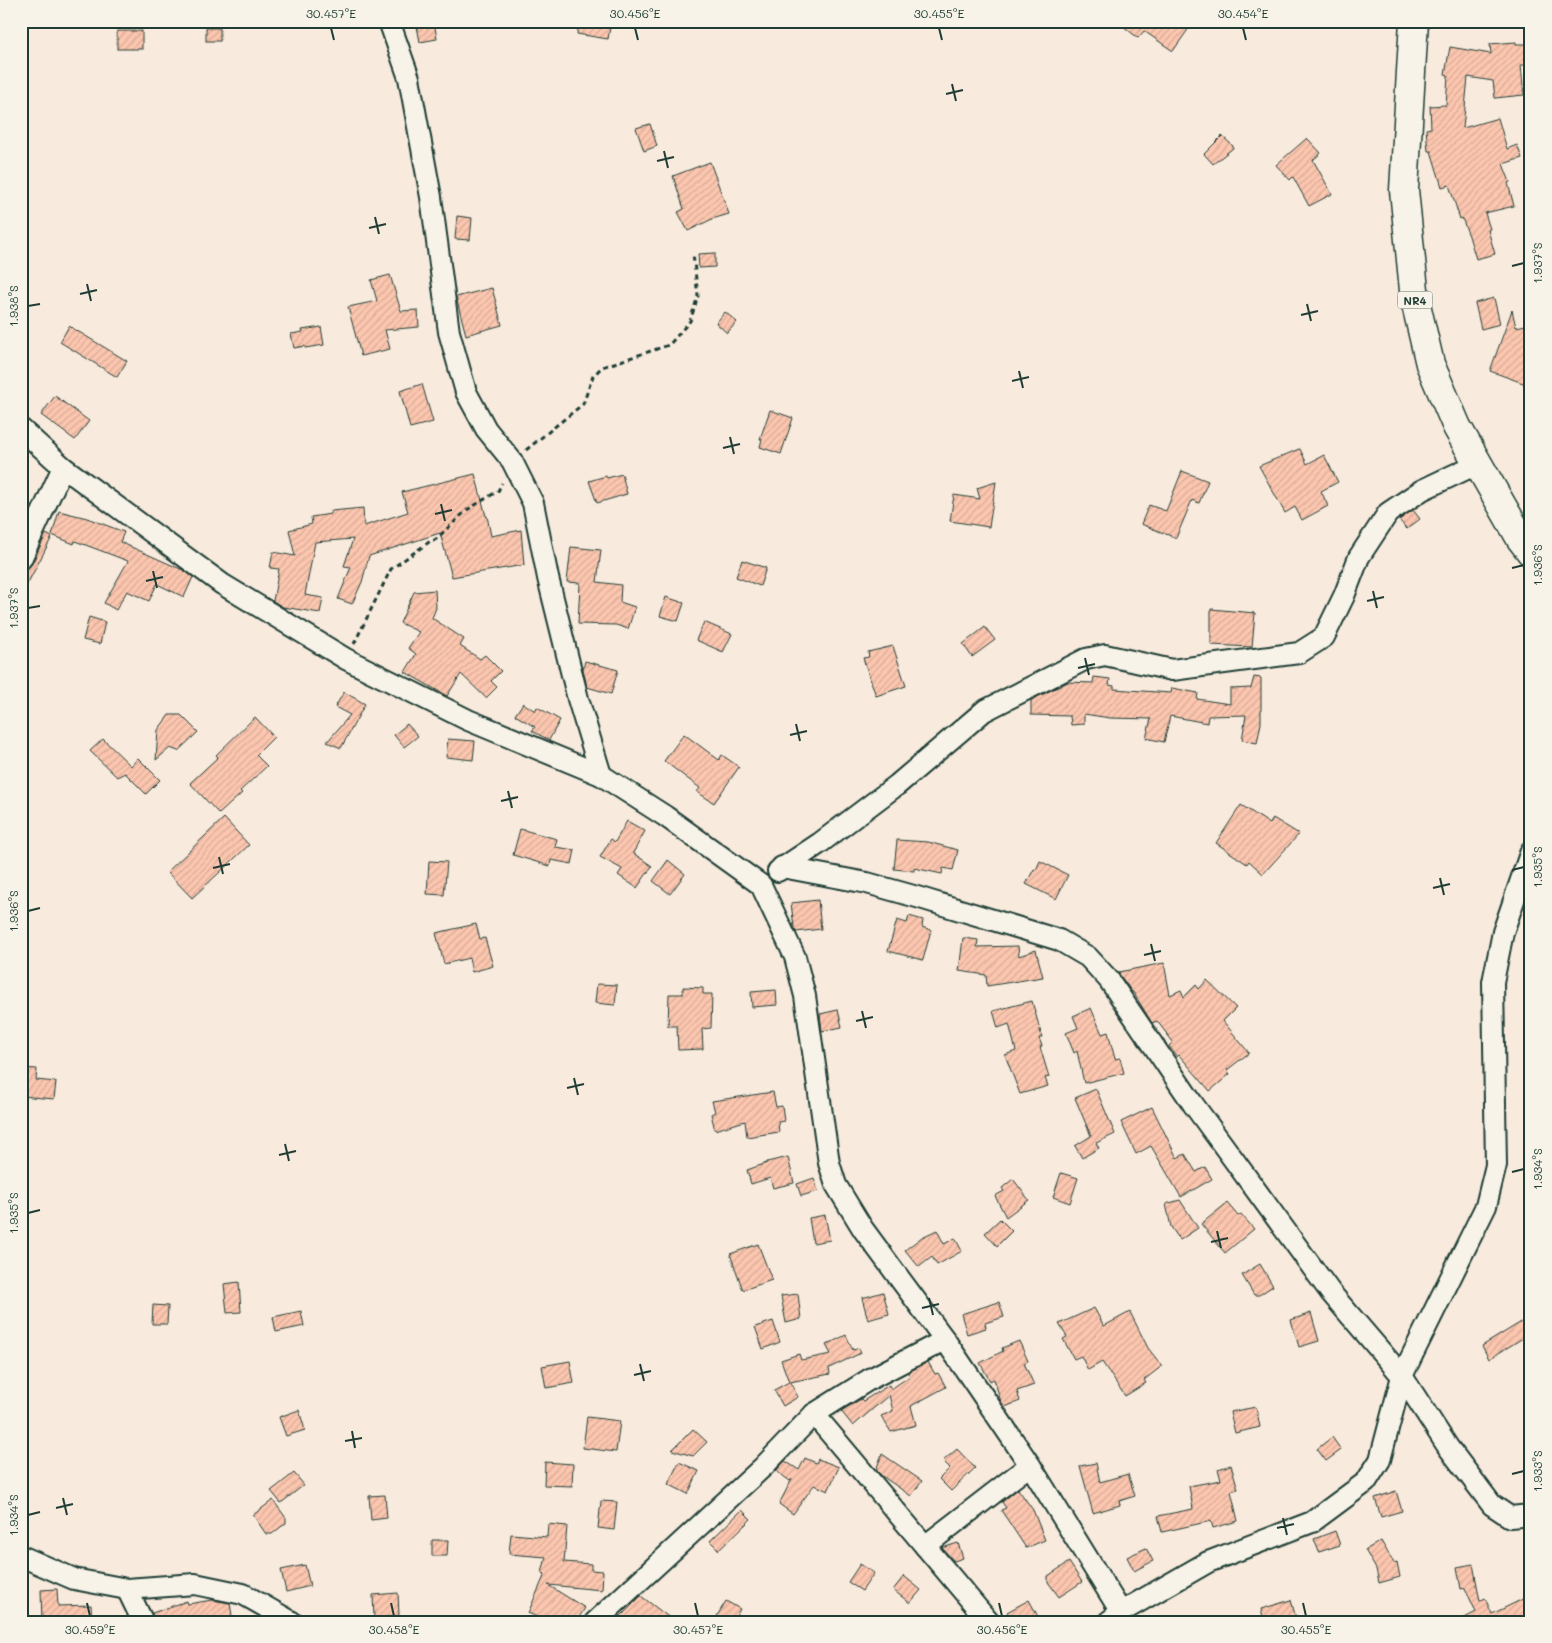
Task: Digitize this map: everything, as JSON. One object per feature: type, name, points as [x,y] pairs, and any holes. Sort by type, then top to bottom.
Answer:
[{"type":"highway","name":"NR4","points":[[1414,21],[1404,190],[1415,300],[1430,364],[1457,427],[1521,539],[1531,552]]},
{"type":"street","points":[[389,21],[409,78],[431,197],[448,332],[466,392],[486,429],[512,461],[533,504],[550,588],[578,700],[601,775]]},
{"type":"street","points":[[21,429],[63,467],[222,584],[346,659],[468,720],[601,775],[666,816],[761,885],[795,957],[805,996],[829,1163],[836,1185],[864,1229],[945,1340],[1030,1464],[1115,1617],[1208,1562],[1312,1522],[1366,1482],[1380,1460],[1402,1376],[1486,1206],[1496,1165],[1493,982],[1503,932],[1531,851]]},
{"type":"street","points":[[761,885],[782,867],[820,843],[897,785],[984,711],[1086,659],[1105,655],[1172,670],[1299,653],[1324,637],[1344,596],[1359,556],[1388,513],[1422,490],[1478,464]]},
{"type":"street","points":[[21,559],[63,467]]},
{"type":"street","points":[[782,867],[867,884],[926,900],[1059,940],[1088,958],[1110,980],[1193,1104],[1331,1293],[1402,1376],[1448,1447],[1492,1505],[1510,1518],[1531,1515]]},
{"type":"street","points":[[595,1622],[762,1467],[814,1414],[870,1379],[945,1340]]},
{"type":"street","points":[[814,1414],[989,1622]]},
{"type":"street","points":[[925,1546],[1030,1464]]},
{"type":"street","points":[[21,1556],[74,1579],[128,1589],[195,1584],[243,1594],[292,1622]]},
{"type":"street","points":[[128,1589],[143,1622]]},
{"type":"path","points":[[346,659],[391,569],[432,540],[435,540],[467,510],[498,491],[512,461],[583,404],[593,376],[602,367],[670,345],[690,322],[698,296],[693,254]]},
{"type":"building","points":[[416,21],[434,21],[437,39],[420,42]]},
{"type":"building","points":[[579,21],[611,21],[608,39],[577,34]]},
{"type":"building","points":[[1117,21],[1194,21],[1173,51],[1144,31],[1138,38]]},
{"type":"building","points":[[206,28],[220,28],[220,41],[206,41]]},
{"type":"building","points":[[117,31],[142,31],[142,49],[117,49]]},
{"type":"building","points":[[1516,42],[1516,44],[1531,44],[1531,65],[1521,65],[1524,95],[1495,98],[1493,81],[1468,77],[1463,128],[1498,118],[1507,149],[1517,145],[1522,158],[1503,164],[1510,182],[1508,183],[1514,206],[1485,213],[1495,254],[1476,259],[1449,185],[1442,187],[1431,151],[1428,151],[1426,129],[1431,128],[1430,106],[1446,105],[1448,75],[1445,74],[1450,47],[1491,54],[1490,44]]},
{"type":"building","points":[[650,124],[657,146],[644,151],[636,128]]},
{"type":"building","points":[[1222,136],[1233,148],[1213,164],[1204,154]]},
{"type":"building","points":[[1307,138],[1321,153],[1313,160],[1332,194],[1309,206],[1293,177],[1290,180],[1276,165]]},
{"type":"building","points":[[710,162],[729,214],[712,219],[688,231],[678,212],[684,209],[673,176]]},
{"type":"building","points":[[457,216],[472,218],[470,240],[455,239]]},
{"type":"building","points":[[715,253],[715,267],[699,268],[698,254]]},
{"type":"building","points":[[390,275],[401,311],[418,310],[419,327],[385,330],[390,349],[361,356],[348,307],[377,301],[371,280]]},
{"type":"building","points":[[492,288],[502,325],[466,335],[456,297]]},
{"type":"building","points":[[1494,298],[1500,324],[1481,329],[1475,303]]},
{"type":"building","points":[[1512,310],[1516,327],[1531,324],[1531,386],[1490,371]]},
{"type":"building","points":[[725,312],[737,322],[727,333],[716,323]]},
{"type":"building","points":[[69,326],[127,361],[117,377],[60,342]]},
{"type":"building","points":[[321,327],[324,345],[294,348],[291,334]]},
{"type":"building","points":[[422,384],[433,422],[410,428],[400,391]]},
{"type":"building","points":[[55,396],[89,421],[75,440],[41,415]]},
{"type":"building","points":[[770,410],[793,418],[781,454],[760,447],[762,439],[760,439]]},
{"type":"building","points":[[1299,449],[1307,464],[1324,455],[1338,482],[1321,491],[1328,506],[1302,520],[1295,507],[1285,513],[1259,466]]},
{"type":"building","points":[[1182,471],[1208,481],[1199,503],[1192,500],[1176,538],[1141,524],[1149,505],[1166,511]]},
{"type":"building","points":[[475,474],[491,536],[521,530],[524,565],[452,577],[440,533],[369,556],[362,582],[352,604],[338,599],[351,567],[344,566],[353,539],[315,542],[305,595],[323,598],[320,613],[283,607],[273,601],[279,569],[270,568],[273,552],[295,556],[289,530],[312,524],[311,517],[331,514],[331,511],[363,508],[364,526],[408,512],[402,492]]},
{"type":"building","points":[[622,474],[627,494],[597,503],[589,481]]},
{"type":"building","points":[[996,482],[989,527],[950,521],[954,495],[980,499],[977,488]]},
{"type":"building","points":[[1413,510],[1420,519],[1407,529],[1399,520]]},
{"type":"building","points":[[59,511],[87,518],[124,532],[120,542],[185,571],[193,577],[184,597],[157,584],[149,601],[127,591],[116,610],[104,603],[128,561],[75,541],[74,544],[52,535]]},
{"type":"building","points":[[46,534],[52,537],[21,596],[21,571],[27,569],[32,564]]},
{"type":"building","points":[[571,547],[601,550],[597,582],[621,585],[620,602],[635,607],[628,629],[616,625],[578,624],[580,583],[567,582]]},
{"type":"building","points":[[742,560],[766,568],[760,586],[736,577]]},
{"type":"building","points":[[435,590],[436,608],[432,618],[464,639],[460,646],[480,659],[485,655],[501,671],[491,681],[497,687],[486,698],[461,674],[447,696],[405,672],[416,654],[408,648],[419,632],[400,623],[414,592]]},
{"type":"building","points":[[666,597],[684,603],[678,621],[660,616]]},
{"type":"building","points":[[1211,609],[1255,613],[1252,647],[1211,645]]},
{"type":"building","points":[[89,617],[105,622],[100,644],[83,640]]},
{"type":"building","points":[[704,622],[732,634],[723,652],[696,640]]},
{"type":"building","points":[[985,627],[995,640],[972,657],[963,644]]},
{"type":"building","points":[[893,646],[906,686],[876,696],[863,658],[869,657],[868,652]]},
{"type":"building","points":[[585,661],[618,670],[611,694],[587,687],[583,669]]},
{"type":"building","points":[[1094,677],[1110,679],[1109,685],[1114,686],[1114,689],[1171,693],[1172,688],[1198,693],[1197,699],[1230,704],[1230,689],[1251,688],[1254,677],[1261,678],[1261,723],[1257,743],[1242,740],[1246,715],[1208,716],[1207,723],[1170,716],[1164,742],[1146,738],[1151,719],[1110,718],[1084,714],[1084,724],[1071,725],[1070,716],[1031,715],[1031,700],[1068,682],[1093,683]]},
{"type":"building","points":[[344,692],[365,704],[341,748],[327,742],[350,715],[335,707]]},
{"type":"building","points":[[523,703],[535,711],[537,707],[560,720],[549,740],[532,731],[535,727],[515,715]]},
{"type":"building","points":[[169,715],[181,715],[198,732],[178,751],[170,748],[156,760],[158,730]]},
{"type":"building","points":[[255,717],[274,737],[256,755],[267,766],[219,814],[190,783],[218,757],[216,755]]},
{"type":"building","points":[[407,724],[418,736],[404,747],[394,735]]},
{"type":"building","points":[[684,734],[719,760],[722,755],[739,767],[714,803],[697,792],[700,788],[664,761]]},
{"type":"building","points":[[103,739],[131,766],[138,758],[160,780],[146,794],[125,773],[117,777],[90,751]]},
{"type":"building","points":[[448,739],[475,741],[473,760],[446,757]]},
{"type":"building","points":[[1241,805],[1270,824],[1273,818],[1299,834],[1263,874],[1249,861],[1247,864],[1216,843]]},
{"type":"building","points":[[224,818],[249,845],[192,898],[167,872]]},
{"type":"building","points":[[627,821],[645,831],[633,853],[652,866],[637,888],[618,875],[622,869],[600,857],[611,839],[615,842]]},
{"type":"building","points":[[520,829],[557,839],[555,847],[575,850],[572,864],[551,860],[550,866],[513,855]]},
{"type":"building","points":[[897,840],[928,842],[958,850],[953,870],[943,868],[942,874],[914,868],[914,871],[894,869]]},
{"type":"building","points":[[668,860],[685,874],[670,894],[653,881]]},
{"type":"building","points":[[429,861],[447,862],[444,895],[427,894]]},
{"type":"building","points":[[1040,861],[1068,875],[1056,899],[1026,884]]},
{"type":"building","points":[[818,900],[821,929],[796,932],[791,903]]},
{"type":"building","points":[[909,916],[923,920],[922,927],[931,930],[923,960],[888,951],[897,920],[907,923]]},
{"type":"building","points":[[476,924],[480,939],[485,938],[493,966],[472,972],[469,958],[444,964],[436,933]]},
{"type":"building","points":[[963,938],[978,940],[977,947],[1018,946],[1019,956],[1036,950],[1043,977],[987,986],[986,975],[959,971]]},
{"type":"building","points":[[1164,963],[1170,995],[1181,990],[1184,997],[1196,985],[1199,989],[1207,980],[1236,1008],[1223,1021],[1249,1053],[1227,1070],[1230,1074],[1210,1091],[1179,1055],[1177,1057],[1169,1046],[1173,1042],[1157,1021],[1152,1023],[1133,992],[1119,974],[1119,972]]},
{"type":"building","points":[[597,984],[617,985],[615,1005],[595,1003]]},
{"type":"building","points":[[683,987],[703,988],[703,994],[712,994],[711,1028],[702,1029],[703,1049],[678,1050],[677,1026],[668,1026],[669,994],[683,994]]},
{"type":"building","points":[[776,990],[777,1005],[752,1007],[751,992]]},
{"type":"building","points":[[1032,1001],[1042,1037],[1039,1038],[1042,1046],[1040,1047],[1049,1077],[1045,1078],[1048,1086],[1020,1094],[1005,1055],[1016,1051],[1009,1024],[998,1028],[993,1011]]},
{"type":"building","points":[[1091,1008],[1102,1034],[1108,1032],[1115,1059],[1120,1058],[1124,1073],[1084,1083],[1077,1051],[1074,1053],[1066,1033],[1078,1028],[1073,1016]]},
{"type":"building","points":[[838,1010],[842,1027],[822,1031],[820,1014]]},
{"type":"building","points":[[21,1068],[37,1069],[36,1080],[56,1082],[54,1099],[21,1096]]},
{"type":"building","points":[[1096,1089],[1115,1134],[1096,1143],[1099,1148],[1082,1158],[1075,1146],[1091,1136],[1075,1098]]},
{"type":"building","points":[[773,1092],[776,1107],[782,1106],[784,1121],[778,1122],[779,1132],[747,1137],[745,1121],[715,1130],[711,1114],[715,1112],[712,1101]]},
{"type":"building","points":[[1152,1107],[1177,1158],[1185,1154],[1196,1172],[1205,1167],[1212,1179],[1181,1197],[1151,1146],[1136,1154],[1121,1122]]},
{"type":"building","points":[[788,1157],[794,1183],[773,1188],[770,1178],[751,1184],[747,1170],[767,1162]]},
{"type":"building","points":[[1061,1173],[1078,1178],[1070,1203],[1053,1197]]},
{"type":"building","points":[[814,1178],[818,1191],[801,1196],[797,1184]]},
{"type":"building","points":[[1013,1179],[1029,1200],[1006,1217],[995,1196],[1004,1191],[1002,1188]]},
{"type":"building","points":[[1180,1200],[1198,1228],[1180,1240],[1171,1227],[1166,1204]]},
{"type":"building","points":[[1227,1203],[1238,1216],[1241,1214],[1254,1229],[1225,1253],[1201,1224]]},
{"type":"building","points":[[825,1215],[830,1240],[813,1243],[809,1218]]},
{"type":"building","points":[[1000,1219],[1012,1231],[997,1246],[985,1233]]},
{"type":"building","points":[[937,1230],[944,1244],[955,1238],[962,1251],[937,1265],[932,1257],[919,1267],[905,1250],[922,1237]]},
{"type":"building","points":[[758,1244],[772,1280],[743,1290],[730,1254]]},
{"type":"building","points":[[1260,1264],[1273,1286],[1259,1295],[1254,1295],[1242,1275]]},
{"type":"building","points":[[239,1282],[241,1312],[227,1313],[224,1284]]},
{"type":"building","points":[[883,1292],[889,1314],[868,1320],[862,1298]]},
{"type":"building","points":[[798,1294],[801,1319],[786,1323],[781,1296]]},
{"type":"building","points":[[999,1302],[1004,1317],[985,1323],[986,1328],[967,1334],[961,1314]]},
{"type":"building","points":[[153,1305],[168,1306],[167,1324],[152,1324]]},
{"type":"building","points":[[1094,1308],[1104,1326],[1130,1312],[1148,1348],[1162,1366],[1144,1380],[1146,1383],[1125,1396],[1102,1362],[1088,1370],[1081,1356],[1074,1359],[1063,1339],[1067,1337],[1059,1324]]},
{"type":"building","points":[[301,1311],[304,1326],[276,1332],[273,1317]]},
{"type":"building","points":[[1311,1313],[1319,1341],[1299,1347],[1291,1320]]},
{"type":"building","points":[[1531,1316],[1531,1333],[1489,1359],[1482,1346]]},
{"type":"building","points":[[773,1321],[780,1342],[763,1349],[755,1327]]},
{"type":"building","points":[[846,1335],[853,1350],[859,1348],[861,1353],[829,1368],[830,1374],[790,1382],[798,1397],[783,1406],[774,1390],[789,1382],[781,1360],[799,1354],[801,1360],[831,1354],[826,1345]]},
{"type":"building","points":[[1019,1341],[1028,1361],[1024,1363],[1034,1385],[1017,1391],[1020,1401],[1005,1407],[1001,1402],[994,1379],[990,1381],[980,1363],[1003,1351],[1002,1348]]},
{"type":"building","points":[[570,1361],[574,1383],[546,1388],[542,1366]]},
{"type":"building","points":[[928,1362],[935,1374],[938,1373],[946,1387],[911,1406],[916,1425],[891,1432],[881,1416],[893,1411],[889,1395],[853,1426],[841,1411],[861,1399],[863,1401],[889,1385],[891,1389],[910,1376],[908,1372]]},
{"type":"building","points":[[1256,1407],[1260,1427],[1235,1433],[1230,1412]]},
{"type":"building","points":[[299,1410],[305,1430],[286,1436],[279,1417]]},
{"type":"building","points":[[587,1417],[620,1421],[616,1452],[583,1448]]},
{"type":"building","points":[[693,1429],[707,1442],[693,1456],[672,1450]]},
{"type":"building","points":[[1332,1437],[1341,1450],[1326,1461],[1317,1449]]},
{"type":"building","points":[[957,1449],[975,1468],[951,1491],[939,1479],[950,1468],[943,1461]]},
{"type":"building","points":[[882,1454],[922,1481],[911,1496],[876,1470]]},
{"type":"building","points":[[805,1458],[816,1463],[818,1459],[839,1467],[828,1491],[814,1485],[793,1514],[779,1504],[792,1479],[790,1481],[776,1471],[785,1461],[799,1470]]},
{"type":"building","points":[[545,1462],[573,1464],[572,1486],[544,1485]]},
{"type":"building","points":[[679,1462],[699,1471],[688,1494],[668,1484]]},
{"type":"building","points":[[1096,1463],[1100,1482],[1128,1474],[1135,1496],[1119,1501],[1120,1505],[1093,1513],[1080,1466]]},
{"type":"building","points":[[1231,1465],[1238,1489],[1231,1491],[1238,1521],[1213,1528],[1211,1521],[1162,1532],[1158,1516],[1193,1509],[1189,1486],[1221,1480],[1218,1469]]},
{"type":"building","points":[[294,1473],[304,1485],[281,1503],[271,1491]]},
{"type":"building","points":[[1018,1489],[1033,1510],[1045,1540],[1026,1548],[1001,1510],[1006,1508],[1002,1502]]},
{"type":"building","points":[[1396,1491],[1402,1511],[1381,1517],[1375,1498]]},
{"type":"building","points":[[385,1495],[387,1518],[371,1520],[369,1496]]},
{"type":"building","points":[[273,1500],[286,1518],[286,1523],[272,1534],[266,1534],[253,1515]]},
{"type":"building","points":[[601,1501],[617,1502],[614,1530],[598,1528]]},
{"type":"building","points":[[742,1510],[751,1519],[719,1550],[710,1541]]},
{"type":"building","points":[[548,1524],[567,1526],[564,1562],[591,1564],[591,1570],[603,1571],[602,1590],[548,1585],[585,1608],[576,1622],[549,1622],[528,1613],[545,1574],[542,1573],[546,1557],[509,1554],[511,1534],[547,1537]]},
{"type":"building","points":[[1335,1531],[1340,1545],[1319,1552],[1314,1539]]},
{"type":"building","points":[[432,1540],[448,1540],[447,1556],[432,1556]]},
{"type":"building","points":[[1381,1541],[1394,1563],[1397,1562],[1400,1577],[1379,1583],[1376,1569],[1365,1550]]},
{"type":"building","points":[[958,1543],[963,1558],[954,1561],[942,1548]]},
{"type":"building","points":[[1146,1548],[1153,1561],[1134,1571],[1127,1557]]},
{"type":"building","points":[[1069,1562],[1082,1582],[1059,1597],[1048,1582],[1048,1576]]},
{"type":"building","points":[[860,1564],[874,1573],[862,1591],[848,1582]]},
{"type":"building","points":[[1473,1564],[1480,1601],[1485,1598],[1492,1614],[1531,1595],[1531,1622],[1457,1622],[1476,1612],[1465,1588],[1461,1589],[1457,1567]]},
{"type":"building","points":[[305,1565],[310,1586],[286,1592],[281,1570]]},
{"type":"building","points":[[904,1576],[921,1590],[910,1603],[893,1590]]},
{"type":"building","points":[[57,1589],[58,1606],[91,1605],[92,1622],[42,1622],[41,1590]]},
{"type":"building","points":[[398,1593],[399,1616],[374,1618],[373,1595]]},
{"type":"building","points":[[641,1596],[675,1622],[615,1622]]},
{"type":"building","points":[[212,1600],[230,1603],[233,1622],[155,1622],[152,1613],[187,1601],[188,1604]]},
{"type":"building","points":[[1029,1600],[1041,1622],[1013,1622],[1007,1612]]},
{"type":"building","points":[[1291,1600],[1297,1622],[1264,1622],[1261,1609]]},
{"type":"building","points":[[726,1601],[740,1609],[733,1622],[726,1622],[717,1616]]}]
